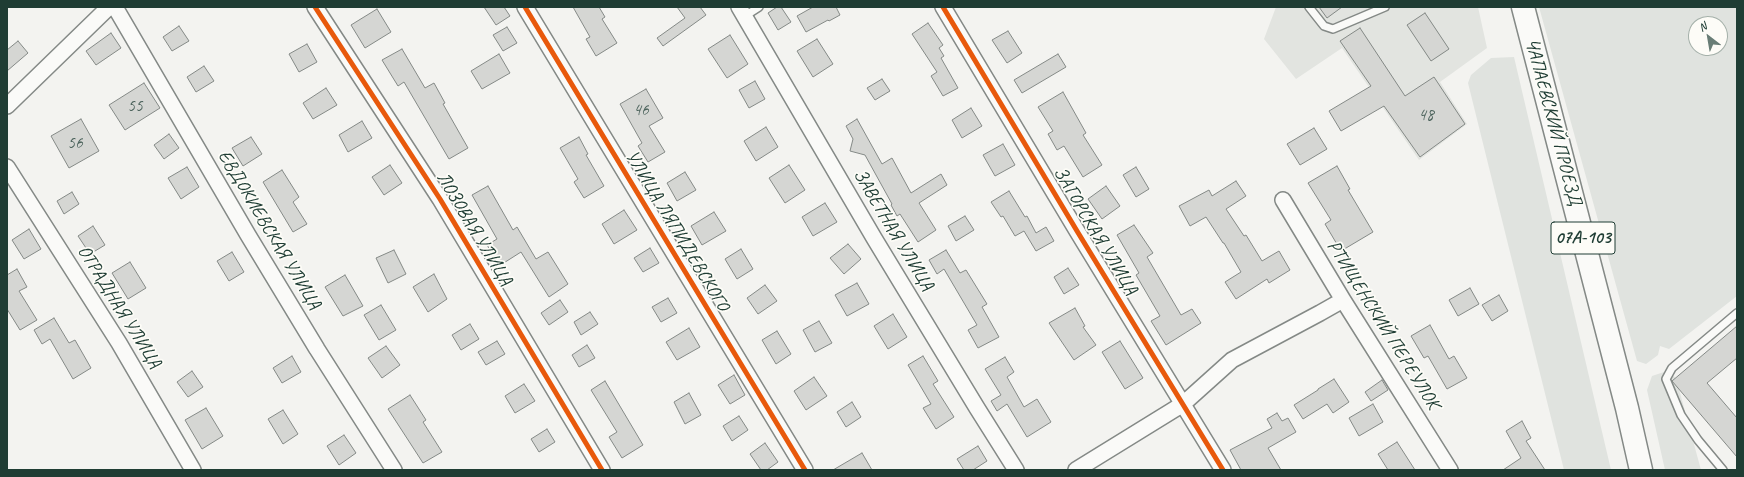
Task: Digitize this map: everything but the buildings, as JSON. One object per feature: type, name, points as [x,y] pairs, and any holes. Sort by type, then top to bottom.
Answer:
[{"type":"main road","name":"ЧАПАЕВСКИЙ ПРОЕЗД","points":[[1523,7],[1627,408],[1641,470]]},
{"type":"street","points":[[7,106],[109,7]]},
{"type":"street","name":"ЕВДОКИЕВСКАЯ УЛИЦА","points":[[115,7],[256,248],[317,349],[394,470]]},
{"type":"street","name":"ЛОЗОВАЯ УЛИЦА","points":[[315,7],[440,199],[602,470]]},
{"type":"street","name":"УЛИЦА ЛЯПИДЕВСКОГО","points":[[525,7],[805,470]]},
{"type":"street","name":"ЗАГОРСКАЯ УЛИЦА","points":[[943,7],[1077,231],[1223,470]]},
{"type":"street","name":"ЗАВЕТНАЯ УЛИЦА","points":[[742,12],[887,259],[1016,470]]},
{"type":"street","name":"ОТРАДНАЯ УЛИЦА","points":[[7,167],[119,342],[193,470]]},
{"type":"street","name":"РТИЩЕНСКИЙ ПЕРЕУЛОК","points":[[1283,200],[1343,300],[1450,470]]},
{"type":"street","points":[[1076,470],[1183,404],[1232,360],[1343,300]]},
{"type":"lane","points":[[742,12],[760,7]]},
{"type":"lane","points":[[1309,7],[1324,26],[1333,29],[1385,7]]},
{"type":"lane","points":[[1723,470],[1698,440],[1681,416],[1666,379],[1672,368],[1737,313]]},
{"type":"shaded area","points":[[1276,7],[1478,7],[1487,48],[1440,82],[1467,124],[1419,160],[1342,48],[1296,79],[1264,39]]},
{"type":"shaded area","points":[[1539,7],[1737,7],[1737,296],[1669,349],[1660,346],[1658,355],[1646,364],[1637,361]]},
{"type":"shaded area","points":[[1514,57],[1611,470],[1564,470],[1468,83],[1471,75],[1491,58]]},
{"type":"shaded area","points":[[1667,371],[1676,378],[1701,470],[1665,470],[1647,390],[1652,376]]},
{"type":"cycle path","points":[[315,7],[440,199],[602,470]]},
{"type":"cycle path","points":[[525,7],[805,470]]},
{"type":"cycle path","points":[[943,7],[1077,231],[1223,470]]}]
